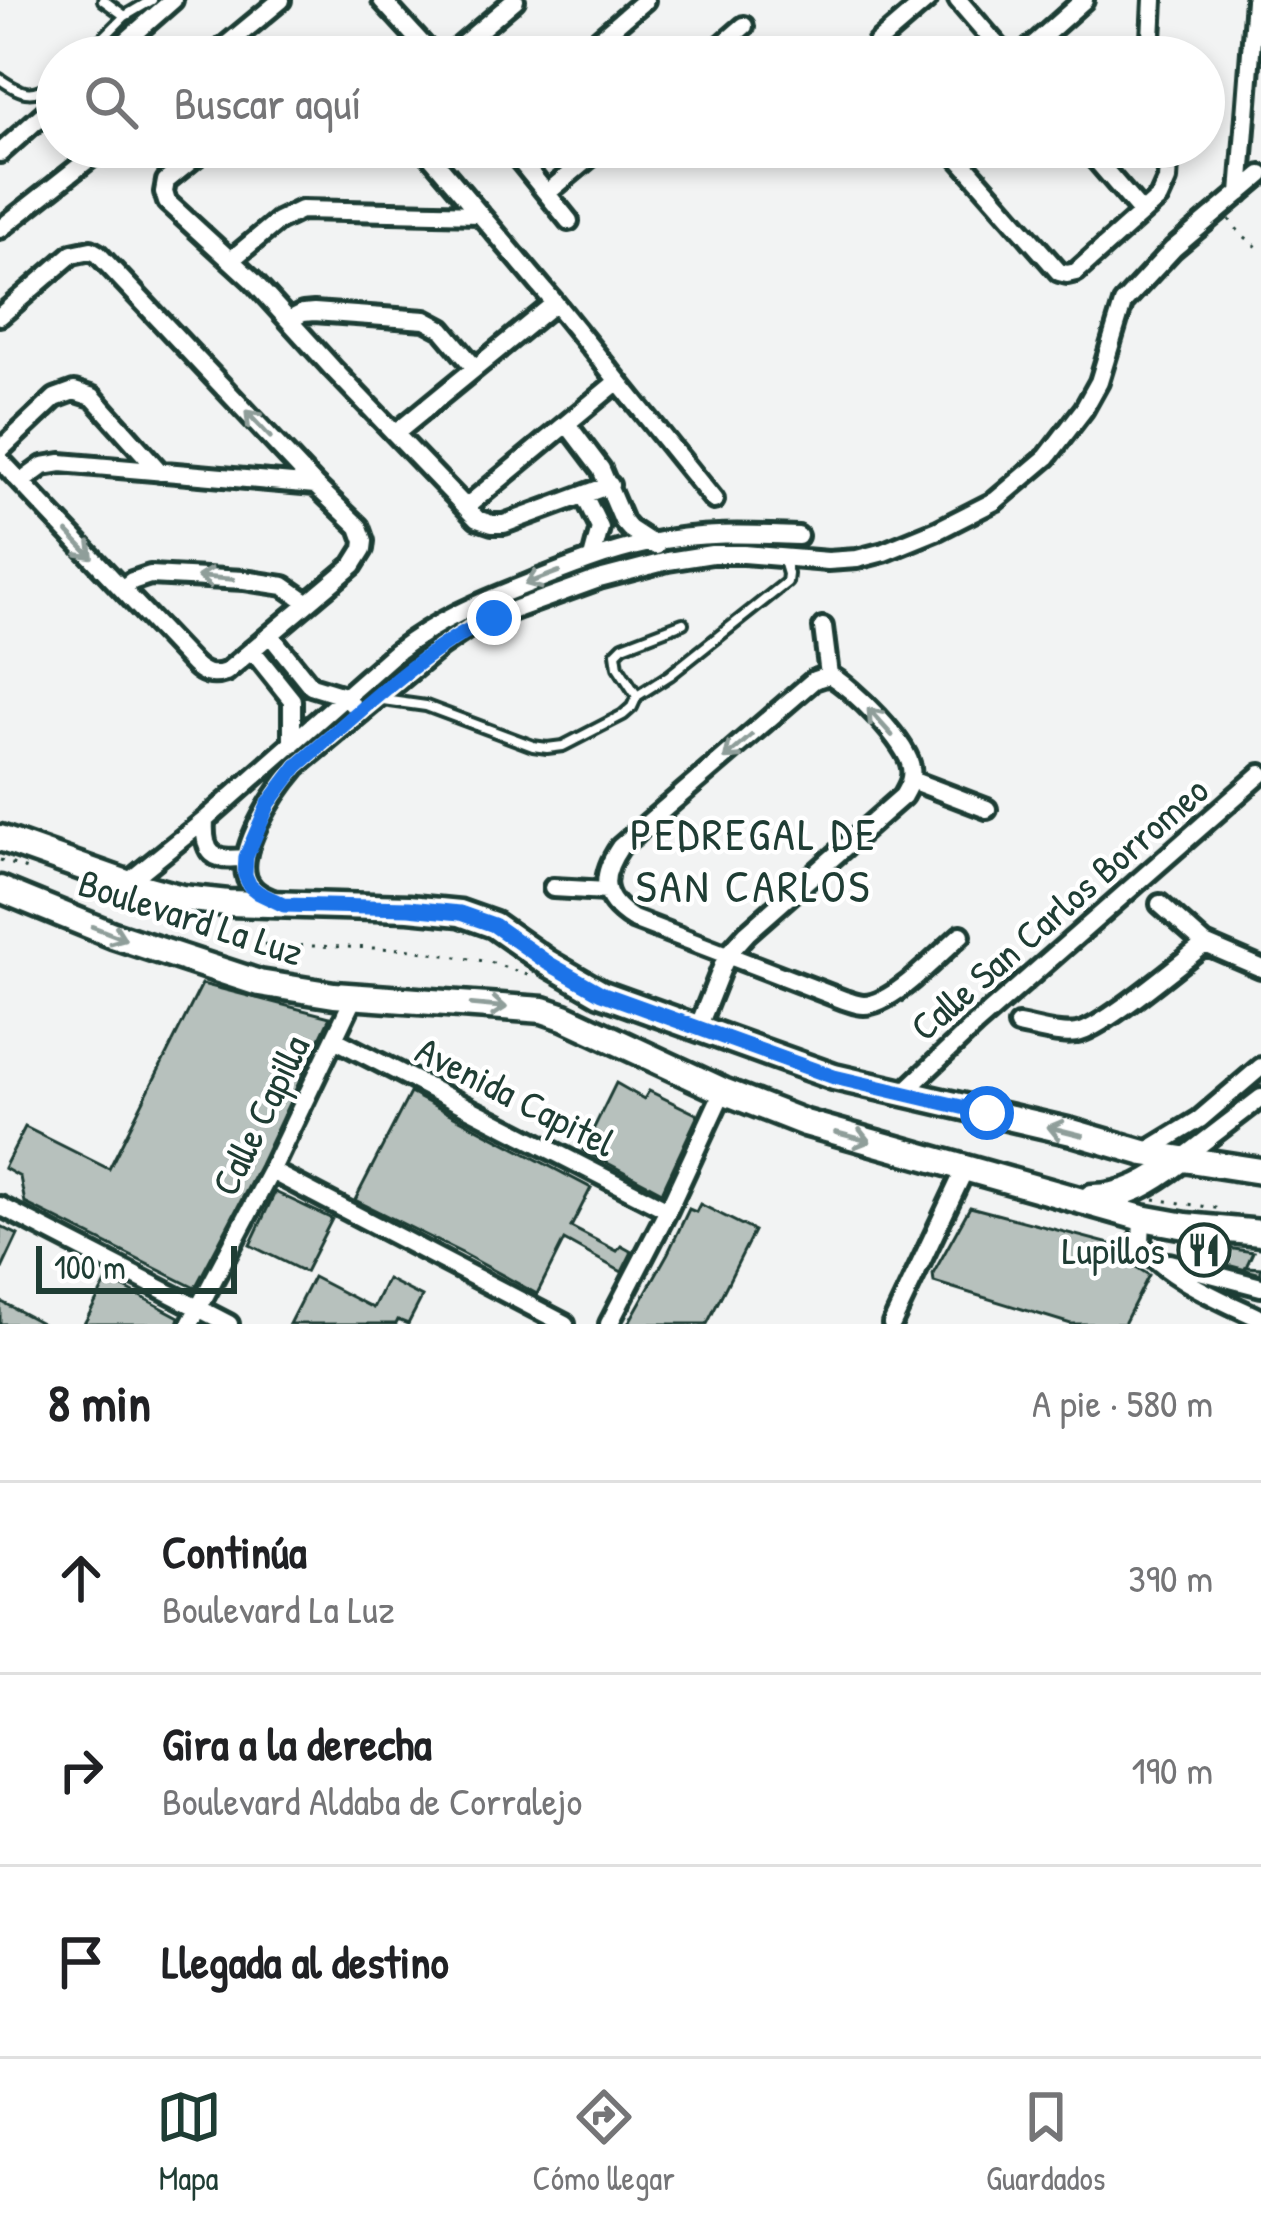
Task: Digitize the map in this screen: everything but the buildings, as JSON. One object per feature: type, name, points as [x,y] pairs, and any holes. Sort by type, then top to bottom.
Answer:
[{"type":"main road","name":"Boulevard La Luz","points":[[0,838],[127,883],[208,902],[460,913],[494,925],[601,993],[834,1077],[1144,1153],[1261,1171]]},
{"type":"main road","name":"Boulevard La Luz","points":[[0,890],[113,935],[276,986],[354,997],[543,1010],[805,1123],[1142,1218],[1261,1233]]},
{"type":"main road","points":[[587,1028],[601,993]]},
{"type":"main road","points":[[1142,1218],[1150,1165],[1144,1153]]},
{"type":"main road","points":[[1066,1197],[1123,1194],[1180,1160]]},
{"type":"street","points":[[132,36],[173,0]]},
{"type":"street","points":[[237,36],[281,0]]},
{"type":"street","points":[[382,0],[415,36]]},
{"type":"street","points":[[473,36],[515,0]]},
{"type":"street","points":[[603,36],[645,0]]},
{"type":"street","points":[[885,36],[927,0]]},
{"type":"street","points":[[958,0],[989,36]]},
{"type":"street","points":[[1044,36],[1084,0]]},
{"type":"street","points":[[1151,36],[1153,0]]},
{"type":"street","points":[[1240,193],[1255,76],[1255,0]]},
{"type":"street","points":[[732,36],[744,26]]},
{"type":"street","points":[[0,153],[36,121]]},
{"type":"street","points":[[284,905],[250,886],[245,875],[246,857],[279,787],[297,766],[440,647],[468,628],[599,579],[712,554],[857,559],[938,530],[994,501],[1047,457],[1084,409],[1099,382],[1124,303],[1173,249],[1260,176],[1261,165]]},
{"type":"street","points":[[0,229],[77,168]]},
{"type":"street","points":[[182,168],[166,181],[167,202],[231,260],[483,523],[504,524],[610,485]]},
{"type":"street","points":[[441,168],[714,500]]},
{"type":"street","points":[[526,168],[569,221]]},
{"type":"street","points":[[547,193],[577,168]]},
{"type":"street","points":[[967,168],[1059,272],[1067,274],[1076,272],[1165,190],[1167,168]]},
{"type":"street","points":[[1103,168],[1142,213]]},
{"type":"street","points":[[231,260],[278,221],[301,210],[480,214]]},
{"type":"street","points":[[0,316],[72,254],[91,250],[359,527],[363,549],[353,565],[226,672],[210,675],[200,671],[0,460]]},
{"type":"street","points":[[396,433],[555,303]]},
{"type":"street","points":[[289,320],[314,312],[425,320],[442,329],[475,368]]},
{"type":"street","points":[[466,507],[618,381]]},
{"type":"street","points":[[0,450],[55,398],[74,391],[93,397],[160,472]]},
{"type":"street","points":[[567,424],[610,485],[623,521],[653,542],[668,561]]},
{"type":"street","points":[[21,482],[55,463],[315,484]]},
{"type":"street","points":[[584,495],[600,528],[592,558]]},
{"type":"street","points":[[600,528],[623,521]]},
{"type":"street","points":[[127,883],[426,629],[461,610],[592,558],[653,542],[740,533],[798,536]]},
{"type":"street","points":[[122,589],[150,575],[244,580],[284,586],[307,602]]},
{"type":"street","points":[[823,627],[829,675]]},
{"type":"street","points":[[270,635],[311,686],[347,697],[359,713]]},
{"type":"street","points":[[252,650],[292,700],[292,744]]},
{"type":"street","points":[[698,1028],[727,955],[775,906],[903,796],[910,780],[905,750],[844,682],[829,675],[814,680],[620,847],[611,860],[610,902],[633,919],[727,955],[844,1000],[864,1005],[900,989],[961,935]]},
{"type":"street","points":[[292,700],[311,686]]},
{"type":"street","name":"Calle San Carlos Borromeo","points":[[902,1094],[975,1024],[1261,774]]},
{"type":"street","points":[[910,780],[986,809]]},
{"type":"street","points":[[205,820],[210,851],[226,860],[246,857]]},
{"type":"street","points":[[553,888],[607,891]]},
{"type":"street","points":[[1160,904],[1205,944],[1261,968]]},
{"type":"street","points":[[1018,1025],[1067,1034],[1083,1032],[1205,944]]},
{"type":"street","name":"Calle Capilla","points":[[194,1316],[271,1171],[354,997]]},
{"type":"street","name":"Avenida Capitel","points":[[334,1040],[668,1210]]},
{"type":"street","points":[[1144,1153],[1200,1118],[1261,1067]]},
{"type":"street","points":[[609,1324],[723,1091]]},
{"type":"street","points":[[1180,1160],[1261,1098]]},
{"type":"street","points":[[1200,1118],[1214,1133]]},
{"type":"street","points":[[892,1324],[965,1169]]},
{"type":"street","points":[[271,1171],[565,1324]]},
{"type":"street","points":[[0,1206],[194,1316],[229,1324]]},
{"type":"street","points":[[1142,1218],[1141,1243],[1155,1259],[1261,1319]]},
{"type":"street","points":[[1155,1259],[1261,1287]]},
{"type":"lane","points":[[103,0],[125,16]]},
{"type":"lane","points":[[105,36],[125,16],[152,0]]},
{"type":"lane","points":[[0,79],[19,92],[36,94]]},
{"type":"lane","points":[[375,700],[425,706],[533,746],[563,746],[623,715],[637,696],[787,582],[783,557]]},
{"type":"lane","points":[[637,696],[618,667],[616,653],[683,622]]},
{"type":"path","points":[[1221,208],[1261,250]]},
{"type":"place","name":"Lupillos","points":[[1204,1250]]},
{"type":"district","name":"PEDREGAL DE SAN CARLOS","points":[[754,860]]},
{"type":"route","points":[[494,618],[440,647],[297,766],[279,787],[253,838],[246,857],[250,886],[284,905],[409,908],[477,918],[601,993],[834,1077],[987,1113]]}]
